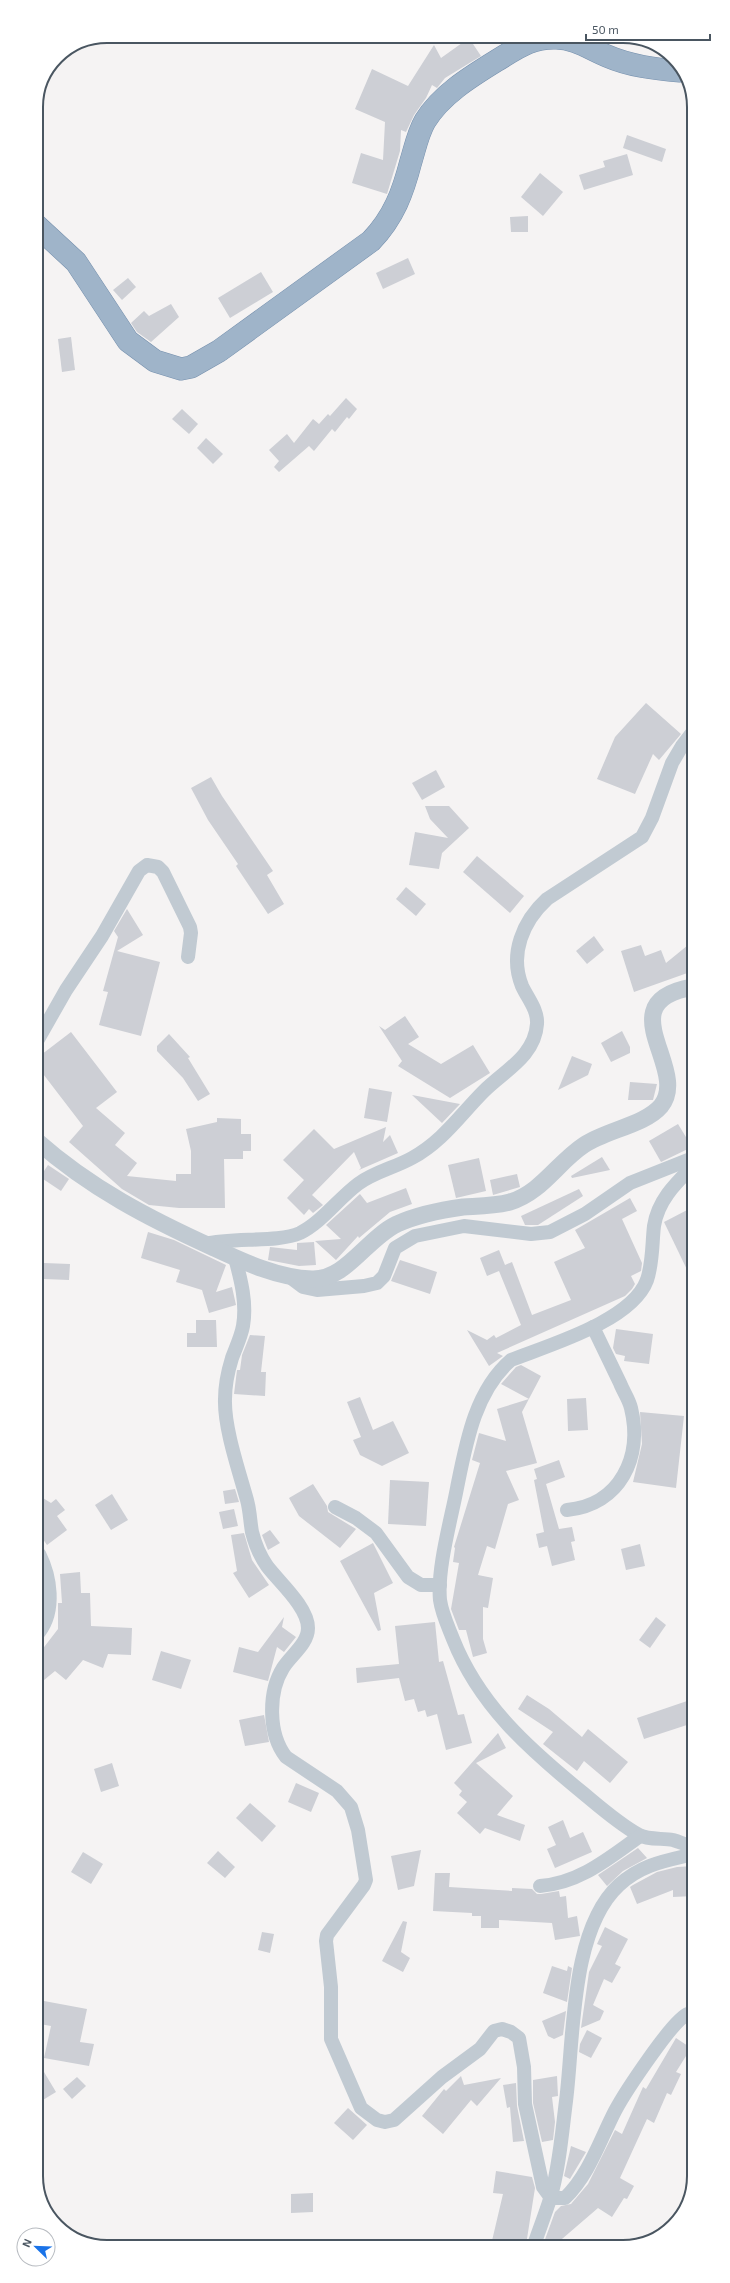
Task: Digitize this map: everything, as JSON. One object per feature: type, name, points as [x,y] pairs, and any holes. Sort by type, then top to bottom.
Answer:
[{"type":"highway","points":[[43,231],[76,262],[128,341],[155,361],[181,369],[191,367],[219,351],[371,241],[394,213],[401,196],[418,136],[425,122],[435,108],[474,74],[526,43]]},
{"type":"highway","points":[[580,43],[606,56],[637,66],[675,70]]},
{"type":"street","points":[[205,1244],[219,1240],[283,1237],[300,1233],[316,1222],[358,1184],[412,1158],[437,1141],[457,1122],[484,1090],[524,1056],[532,1042],[537,1026],[537,1014],[522,984],[517,967],[517,952],[527,921],[535,910],[547,899],[642,838],[652,818],[672,763],[687,740]]},
{"type":"street","points":[[43,1030],[66,990],[102,936],[139,871],[147,865],[158,867],[163,872],[188,921],[191,934],[188,957]]},
{"type":"street","points":[[43,1146],[88,1182],[117,1201],[205,1244],[235,1258],[287,1276],[312,1279],[322,1278],[338,1273],[384,1231],[407,1219],[460,1208],[502,1204],[524,1197],[533,1192],[564,1161],[587,1143],[656,1110],[666,1097],[667,1086],[666,1074],[656,1042],[653,1016],[655,1006],[666,995],[677,989],[687,987]]},
{"type":"street","points":[[287,1276],[303,1287],[317,1290],[372,1284],[382,1280],[395,1248],[415,1236],[464,1226],[532,1234],[550,1232],[585,1214],[634,1181],[687,1160]]},
{"type":"street","points":[[687,1172],[670,1189],[660,1207],[654,1225],[654,1244],[646,1280],[639,1294],[615,1314],[594,1327],[511,1360],[504,1366],[484,1394],[475,1413],[457,1486],[440,1585],[442,1613],[460,1656],[475,1684],[496,1713],[555,1770],[619,1822],[640,1836],[675,1840],[687,1845]]},
{"type":"street","points":[[235,1258],[241,1282],[245,1316],[241,1338],[229,1368],[226,1386],[226,1411],[255,1542],[266,1565],[305,1614],[308,1628],[307,1637],[303,1644],[290,1658],[277,1679],[272,1707],[277,1739],[280,1750],[286,1757],[337,1791],[351,1807],[358,1830],[366,1880],[360,1891],[327,1935],[326,1941],[331,1987],[331,2039],[361,2108],[369,2116],[385,2122],[394,2120],[402,2115],[442,2077],[480,2050],[494,2032],[502,2029],[511,2032],[519,2038],[524,2067],[525,2104],[542,2187],[550,2198]]},
{"type":"street","points":[[567,1510],[584,1508],[600,1501],[621,1480],[631,1458],[634,1428],[631,1407],[594,1327]]},
{"type":"street","points":[[335,1507],[356,1518],[376,1533],[408,1577],[421,1585],[440,1585]]},
{"type":"street","points":[[43,1572],[48,1588],[48,1604],[43,1621]]},
{"type":"street","points":[[540,1886],[557,1885],[604,1863],[640,1836]]},
{"type":"street","points":[[536,2240],[550,2198],[566,2100],[570,2046],[582,1962],[592,1926],[619,1885],[650,1864],[687,1856]]},
{"type":"street","points":[[550,2198],[565,2198],[574,2190],[588,2167],[616,2110],[633,2082],[676,2024],[687,2014]]},
{"type":"building","points":[[462,43],[472,43],[481,56],[445,78],[437,88],[432,85],[426,98],[414,115],[406,132],[401,130],[400,151],[387,194],[352,183],[361,153],[383,160],[385,122],[355,109],[372,69],[408,86],[434,45],[441,58]]},
{"type":"building","points":[[627,135],[666,149],[662,162],[623,148]]},
{"type":"building","points":[[627,154],[633,175],[584,190],[579,175],[605,167],[603,161]]},
{"type":"building","points":[[540,173],[563,192],[543,216],[521,197]]},
{"type":"building","points":[[528,216],[528,232],[511,232],[510,217]]},
{"type":"building","points":[[408,258],[415,274],[383,289],[376,273]]},
{"type":"building","points":[[261,272],[273,292],[230,318],[218,298]]},
{"type":"building","points":[[128,278],[136,287],[122,300],[113,290]]},
{"type":"building","points":[[171,304],[179,317],[151,342],[137,332],[131,323],[144,311],[149,316]]},
{"type":"building","points":[[71,337],[75,370],[62,372],[58,339]]},
{"type":"building","points":[[346,398],[357,409],[349,419],[347,417],[335,432],[332,429],[314,451],[309,446],[279,472],[274,467],[279,461],[269,450],[287,434],[294,443],[313,419],[319,424],[328,414],[330,416]]},
{"type":"building","points":[[182,409],[198,424],[189,434],[172,419]]},
{"type":"building","points":[[206,438],[223,454],[213,464],[197,448]]},
{"type":"building","points":[[646,703],[681,734],[659,760],[653,754],[635,794],[597,779],[615,737]]},
{"type":"building","points":[[436,770],[445,787],[422,800],[412,783]]},
{"type":"building","points":[[211,777],[222,796],[273,871],[267,875],[284,904],[268,914],[236,866],[238,864],[208,820],[191,788]]},
{"type":"building","points":[[425,806],[449,806],[469,828],[442,853],[439,869],[409,865],[415,832],[448,838],[430,819]]},
{"type":"building","points":[[477,856],[524,896],[510,913],[463,872]]},
{"type":"building","points":[[406,887],[426,904],[416,916],[396,899]]},
{"type":"building","points":[[127,909],[143,935],[117,951],[160,962],[141,1036],[99,1025],[108,992],[103,991],[118,937],[114,931]]},
{"type":"building","points":[[594,936],[604,950],[587,964],[576,951]]},
{"type":"building","points":[[641,945],[645,956],[661,950],[666,963],[687,946],[687,973],[634,992],[621,951]]},
{"type":"building","points":[[405,1016],[419,1037],[408,1044],[441,1064],[473,1045],[490,1073],[450,1098],[398,1066],[402,1061],[379,1026],[385,1030]]},
{"type":"building","points":[[622,1031],[630,1047],[630,1053],[611,1062],[601,1043]]},
{"type":"building","points":[[71,1032],[117,1092],[96,1108],[125,1133],[115,1145],[137,1163],[127,1176],[176,1181],[176,1174],[191,1174],[191,1151],[186,1129],[217,1122],[217,1118],[241,1119],[241,1134],[251,1134],[251,1151],[243,1151],[243,1159],[224,1159],[225,1208],[179,1208],[149,1205],[122,1189],[69,1142],[83,1126],[43,1074],[43,1053]]},
{"type":"building","points":[[169,1034],[190,1057],[188,1058],[210,1094],[198,1101],[183,1078],[157,1051],[157,1046]]},
{"type":"building","points":[[572,1056],[592,1064],[588,1075],[558,1090]]},
{"type":"building","points":[[630,1082],[657,1084],[653,1100],[628,1100]]},
{"type":"building","points":[[369,1088],[392,1092],[387,1122],[364,1118]]},
{"type":"building","points":[[412,1095],[460,1104],[442,1123]]},
{"type":"building","points":[[678,1124],[687,1139],[687,1149],[661,1162],[649,1141]]},
{"type":"building","points":[[386,1127],[383,1142],[390,1135],[398,1153],[359,1170],[361,1168],[354,1152],[312,1195],[323,1205],[313,1213],[309,1209],[304,1215],[287,1198],[304,1180],[283,1160],[314,1129],[334,1149]]},
{"type":"building","points":[[602,1157],[610,1170],[572,1178],[571,1176]]},
{"type":"building","points":[[479,1158],[486,1191],[456,1198],[448,1165]]},
{"type":"building","points":[[48,1165],[69,1179],[61,1191],[43,1179],[43,1172]]},
{"type":"building","points":[[517,1174],[520,1187],[493,1195],[490,1180]]},
{"type":"building","points":[[406,1188],[412,1204],[390,1212],[359,1238],[358,1236],[336,1260],[315,1241],[341,1239],[326,1225],[360,1194],[367,1203]]},
{"type":"building","points":[[579,1189],[583,1196],[538,1225],[525,1225],[521,1216]]},
{"type":"building","points":[[630,1198],[637,1211],[622,1219],[642,1263],[641,1271],[631,1276],[635,1284],[632,1289],[625,1296],[497,1353],[503,1356],[489,1366],[467,1330],[487,1340],[494,1335],[496,1338],[521,1325],[499,1271],[487,1276],[480,1258],[499,1250],[505,1265],[512,1262],[532,1315],[571,1300],[554,1262],[585,1248],[575,1230]]},
{"type":"building","points":[[687,1210],[687,1270],[664,1222]]},
{"type":"building","points":[[148,1232],[174,1240],[226,1265],[216,1292],[232,1287],[236,1305],[209,1313],[202,1290],[176,1282],[180,1270],[141,1258]]},
{"type":"building","points":[[314,1242],[316,1265],[299,1266],[268,1260],[270,1247],[297,1250],[297,1243]]},
{"type":"building","points":[[400,1260],[437,1272],[430,1294],[391,1281]]},
{"type":"building","points":[[44,1263],[70,1264],[69,1280],[44,1279]]},
{"type":"building","points":[[196,1320],[216,1320],[217,1347],[187,1347],[187,1333],[196,1333]]},
{"type":"building","points":[[616,1329],[653,1334],[649,1364],[624,1361],[625,1356],[616,1354],[613,1348]]},
{"type":"building","points":[[250,1335],[265,1336],[261,1372],[266,1372],[265,1396],[234,1394],[237,1370],[240,1370],[242,1355]]},
{"type":"building","points":[[521,1365],[541,1376],[529,1399],[501,1384],[516,1367]]},
{"type":"building","points":[[360,1397],[373,1430],[393,1421],[409,1453],[382,1466],[360,1455],[353,1440],[361,1437],[347,1402]]},
{"type":"building","points":[[586,1398],[588,1430],[568,1431],[567,1399]]},
{"type":"building","points":[[529,1399],[522,1412],[537,1463],[506,1471],[519,1500],[508,1504],[495,1549],[487,1546],[478,1575],[493,1578],[488,1608],[483,1607],[483,1639],[487,1653],[473,1657],[466,1630],[459,1630],[451,1609],[459,1563],[453,1562],[454,1547],[480,1463],[472,1460],[479,1433],[506,1441],[497,1409]]},
{"type":"building","points":[[640,1412],[684,1416],[676,1488],[633,1482],[642,1444]]},
{"type":"building","points":[[559,1460],[565,1477],[546,1484],[559,1529],[572,1527],[575,1541],[571,1542],[575,1560],[552,1566],[547,1546],[539,1548],[536,1534],[544,1532],[534,1480],[537,1479],[534,1469]]},
{"type":"building","points":[[390,1480],[429,1482],[426,1526],[388,1524]]},
{"type":"building","points":[[313,1484],[327,1506],[328,1512],[356,1529],[340,1548],[299,1516],[289,1498]]},
{"type":"building","points":[[235,1489],[239,1502],[225,1504],[223,1491]]},
{"type":"building","points":[[112,1494],[128,1520],[111,1530],[95,1505]]},
{"type":"building","points":[[43,1498],[51,1503],[56,1499],[65,1510],[57,1516],[67,1530],[47,1545],[43,1539]]},
{"type":"building","points":[[234,1509],[238,1526],[223,1529],[219,1512]]},
{"type":"building","points":[[270,1530],[280,1543],[268,1550],[262,1535]]},
{"type":"building","points":[[244,1533],[252,1560],[269,1585],[249,1598],[233,1573],[237,1571],[231,1535]]},
{"type":"building","points":[[373,1543],[393,1583],[374,1593],[381,1630],[378,1631],[340,1561]]},
{"type":"building","points":[[640,1544],[645,1566],[626,1570],[621,1549]]},
{"type":"building","points":[[80,1572],[81,1593],[90,1593],[91,1626],[132,1628],[131,1655],[108,1654],[103,1668],[83,1660],[66,1680],[55,1671],[43,1681],[43,1648],[58,1629],[58,1603],[62,1603],[60,1574]]},
{"type":"building","points":[[284,1617],[282,1627],[296,1637],[284,1652],[277,1647],[268,1681],[233,1672],[239,1647],[258,1652]]},
{"type":"building","points":[[656,1617],[666,1625],[650,1648],[639,1640]]},
{"type":"building","points":[[435,1622],[439,1662],[443,1661],[458,1715],[464,1714],[472,1743],[446,1750],[437,1714],[427,1717],[425,1710],[418,1712],[414,1699],[405,1701],[399,1678],[357,1683],[356,1668],[399,1664],[395,1626]]},
{"type":"building","points":[[161,1651],[191,1660],[181,1689],[152,1680]]},
{"type":"building","points":[[527,1695],[549,1709],[582,1737],[588,1729],[628,1762],[610,1783],[584,1761],[577,1771],[543,1744],[553,1732],[518,1709]]},
{"type":"building","points":[[687,1701],[687,1725],[644,1739],[637,1718]]},
{"type":"building","points":[[264,1715],[269,1742],[245,1746],[239,1720]]},
{"type":"building","points":[[498,1733],[506,1748],[476,1763],[513,1796],[497,1815],[525,1825],[520,1841],[485,1828],[480,1834],[457,1813],[467,1802],[459,1795],[462,1791],[454,1783]]},
{"type":"building","points":[[112,1763],[119,1786],[101,1792],[94,1769]]},
{"type":"building","points":[[296,1783],[319,1793],[311,1812],[288,1802]]},
{"type":"building","points":[[250,1803],[276,1826],[262,1842],[236,1818]]},
{"type":"building","points":[[563,1820],[570,1838],[583,1832],[592,1852],[555,1868],[547,1849],[556,1845],[548,1827]]},
{"type":"building","points":[[638,1848],[647,1858],[623,1871],[607,1886],[598,1875]]},
{"type":"building","points":[[421,1850],[414,1886],[398,1890],[391,1856]]},
{"type":"building","points":[[218,1851],[235,1867],[225,1878],[207,1863]]},
{"type":"building","points":[[83,1852],[103,1864],[91,1884],[71,1872]]},
{"type":"building","points":[[687,1866],[687,1896],[673,1897],[673,1890],[637,1904],[630,1887],[657,1872],[677,1867]]},
{"type":"building","points":[[435,1873],[450,1873],[449,1887],[512,1891],[512,1888],[532,1889],[537,1894],[559,1891],[560,1897],[566,1896],[568,1918],[577,1916],[580,1936],[555,1940],[552,1923],[499,1920],[499,1928],[481,1928],[481,1916],[472,1916],[472,1913],[433,1911]]},
{"type":"building","points":[[403,1921],[407,1922],[401,1952],[410,1958],[403,1972],[382,1961]]},
{"type":"building","points":[[605,1927],[628,1939],[615,1964],[621,1967],[612,1983],[604,1979],[593,2005],[604,2011],[600,2020],[581,2028],[589,1972],[602,1946],[597,1944]]},
{"type":"building","points":[[262,1932],[274,1934],[270,1953],[258,1950]]},
{"type":"building","points":[[552,1966],[567,1971],[568,1966],[572,1968],[567,2002],[543,1993]]},
{"type":"building","points":[[44,2001],[87,2009],[80,2042],[94,2044],[89,2066],[44,2058],[51,2026],[43,2025]]},
{"type":"building","points":[[566,2011],[563,2035],[554,2039],[548,2036],[542,2021]]},
{"type":"building","points":[[587,2030],[602,2038],[591,2058],[579,2052],[580,2044]]},
{"type":"building","points":[[676,2038],[687,2045],[687,2054],[676,2072],[681,2074],[671,2095],[667,2093],[654,2123],[647,2119],[620,2178],[634,2186],[627,2199],[624,2198],[612,2217],[598,2208],[561,2240],[545,2240],[555,2212],[561,2206],[571,2204],[588,2184],[615,2130],[622,2134],[643,2087],[646,2089]]},
{"type":"building","points":[[43,2070],[56,2092],[43,2100]]},
{"type":"building","points":[[461,2076],[464,2085],[501,2078],[477,2106],[471,2100],[443,2134],[422,2116],[444,2089],[446,2091]]},
{"type":"building","points":[[557,2076],[558,2096],[552,2097],[555,2122],[553,2140],[542,2142],[533,2103],[533,2080]]},
{"type":"building","points":[[77,2077],[86,2086],[72,2099],[63,2089]]},
{"type":"building","points":[[516,2083],[517,2106],[524,2141],[513,2142],[510,2107],[507,2108],[503,2085]]},
{"type":"building","points":[[348,2108],[367,2125],[353,2140],[334,2123]]},
{"type":"building","points":[[571,2146],[586,2152],[570,2179],[564,2176]]},
{"type":"building","points":[[496,2171],[532,2177],[535,2188],[527,2240],[492,2240],[503,2194],[493,2193]]},
{"type":"building","points":[[313,2193],[313,2212],[291,2213],[291,2194]]}]
